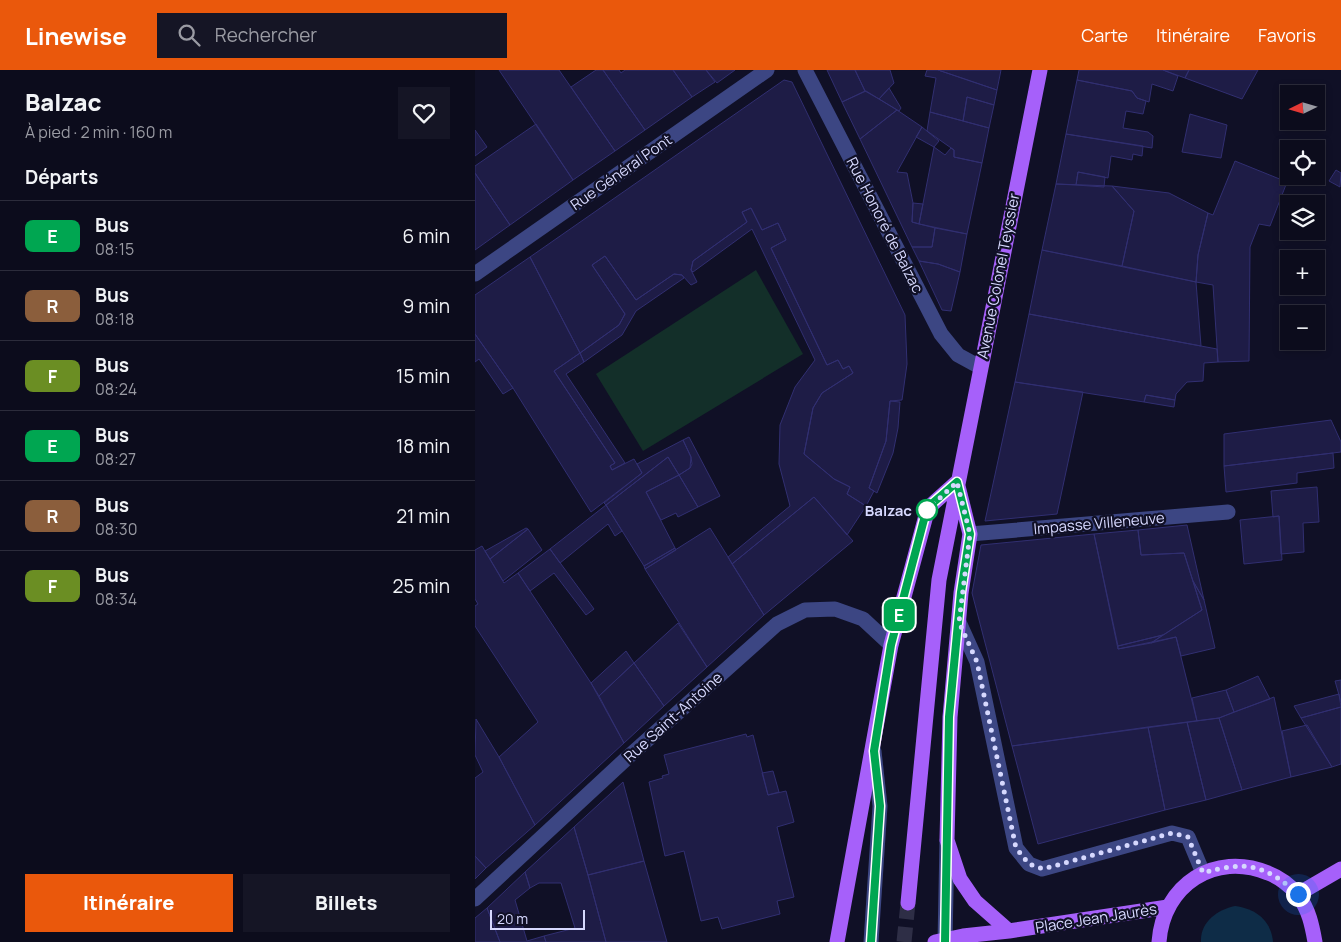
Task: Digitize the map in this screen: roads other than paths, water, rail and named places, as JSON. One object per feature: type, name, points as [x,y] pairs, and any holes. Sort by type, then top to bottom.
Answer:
[{"type":"main road","name":"Avenue Colonel Teyssier","points":[[908,903],[939,580],[1040,70]]},
{"type":"main road","points":[[837,942],[874,751],[891,645],[927,508],[957,482],[970,534],[949,717],[947,840],[960,879],[975,901],[1009,931]]},
{"type":"main road","name":"Place Jean Jaurès","points":[[1159,942],[1160,929],[1168,907],[1182,888],[1203,873],[1228,866],[1254,867],[1279,877],[1298,894],[1311,918],[1315,942]]},
{"type":"main road","points":[[1298,894],[1341,869]]},
{"type":"main road","name":"Place Jean Jaurès","points":[[942,941],[1168,907]]},
{"type":"street","name":"Rue Général Pont","points":[[475,274],[767,70]]},
{"type":"street","name":"Rue Honoré de Balzac","points":[[805,70],[941,334],[959,355],[980,367]]},
{"type":"street","name":"Impasse Villeneuve","points":[[970,534],[1228,512]]},
{"type":"street","name":"Rue Saint-Antoine","points":[[475,899],[627,758],[777,624],[805,610],[835,609],[863,620],[891,645]]},
{"type":"street","points":[[959,622],[977,662],[1016,848],[1029,864],[1043,869],[1172,833],[1188,837],[1203,873]]},
{"type":"street","points":[[871,942],[880,806],[874,751]]},
{"type":"street","points":[[942,941],[947,840]]},
{"type":"water","points":[[1235,906],[1250,910],[1261,917],[1272,934],[1273,942],[1201,942],[1203,929],[1211,918],[1222,910]]},
{"type":"tunnel","points":[[904,942],[908,903]]},
{"type":"place","name":"Balzac","points":[[927,510]]}]
